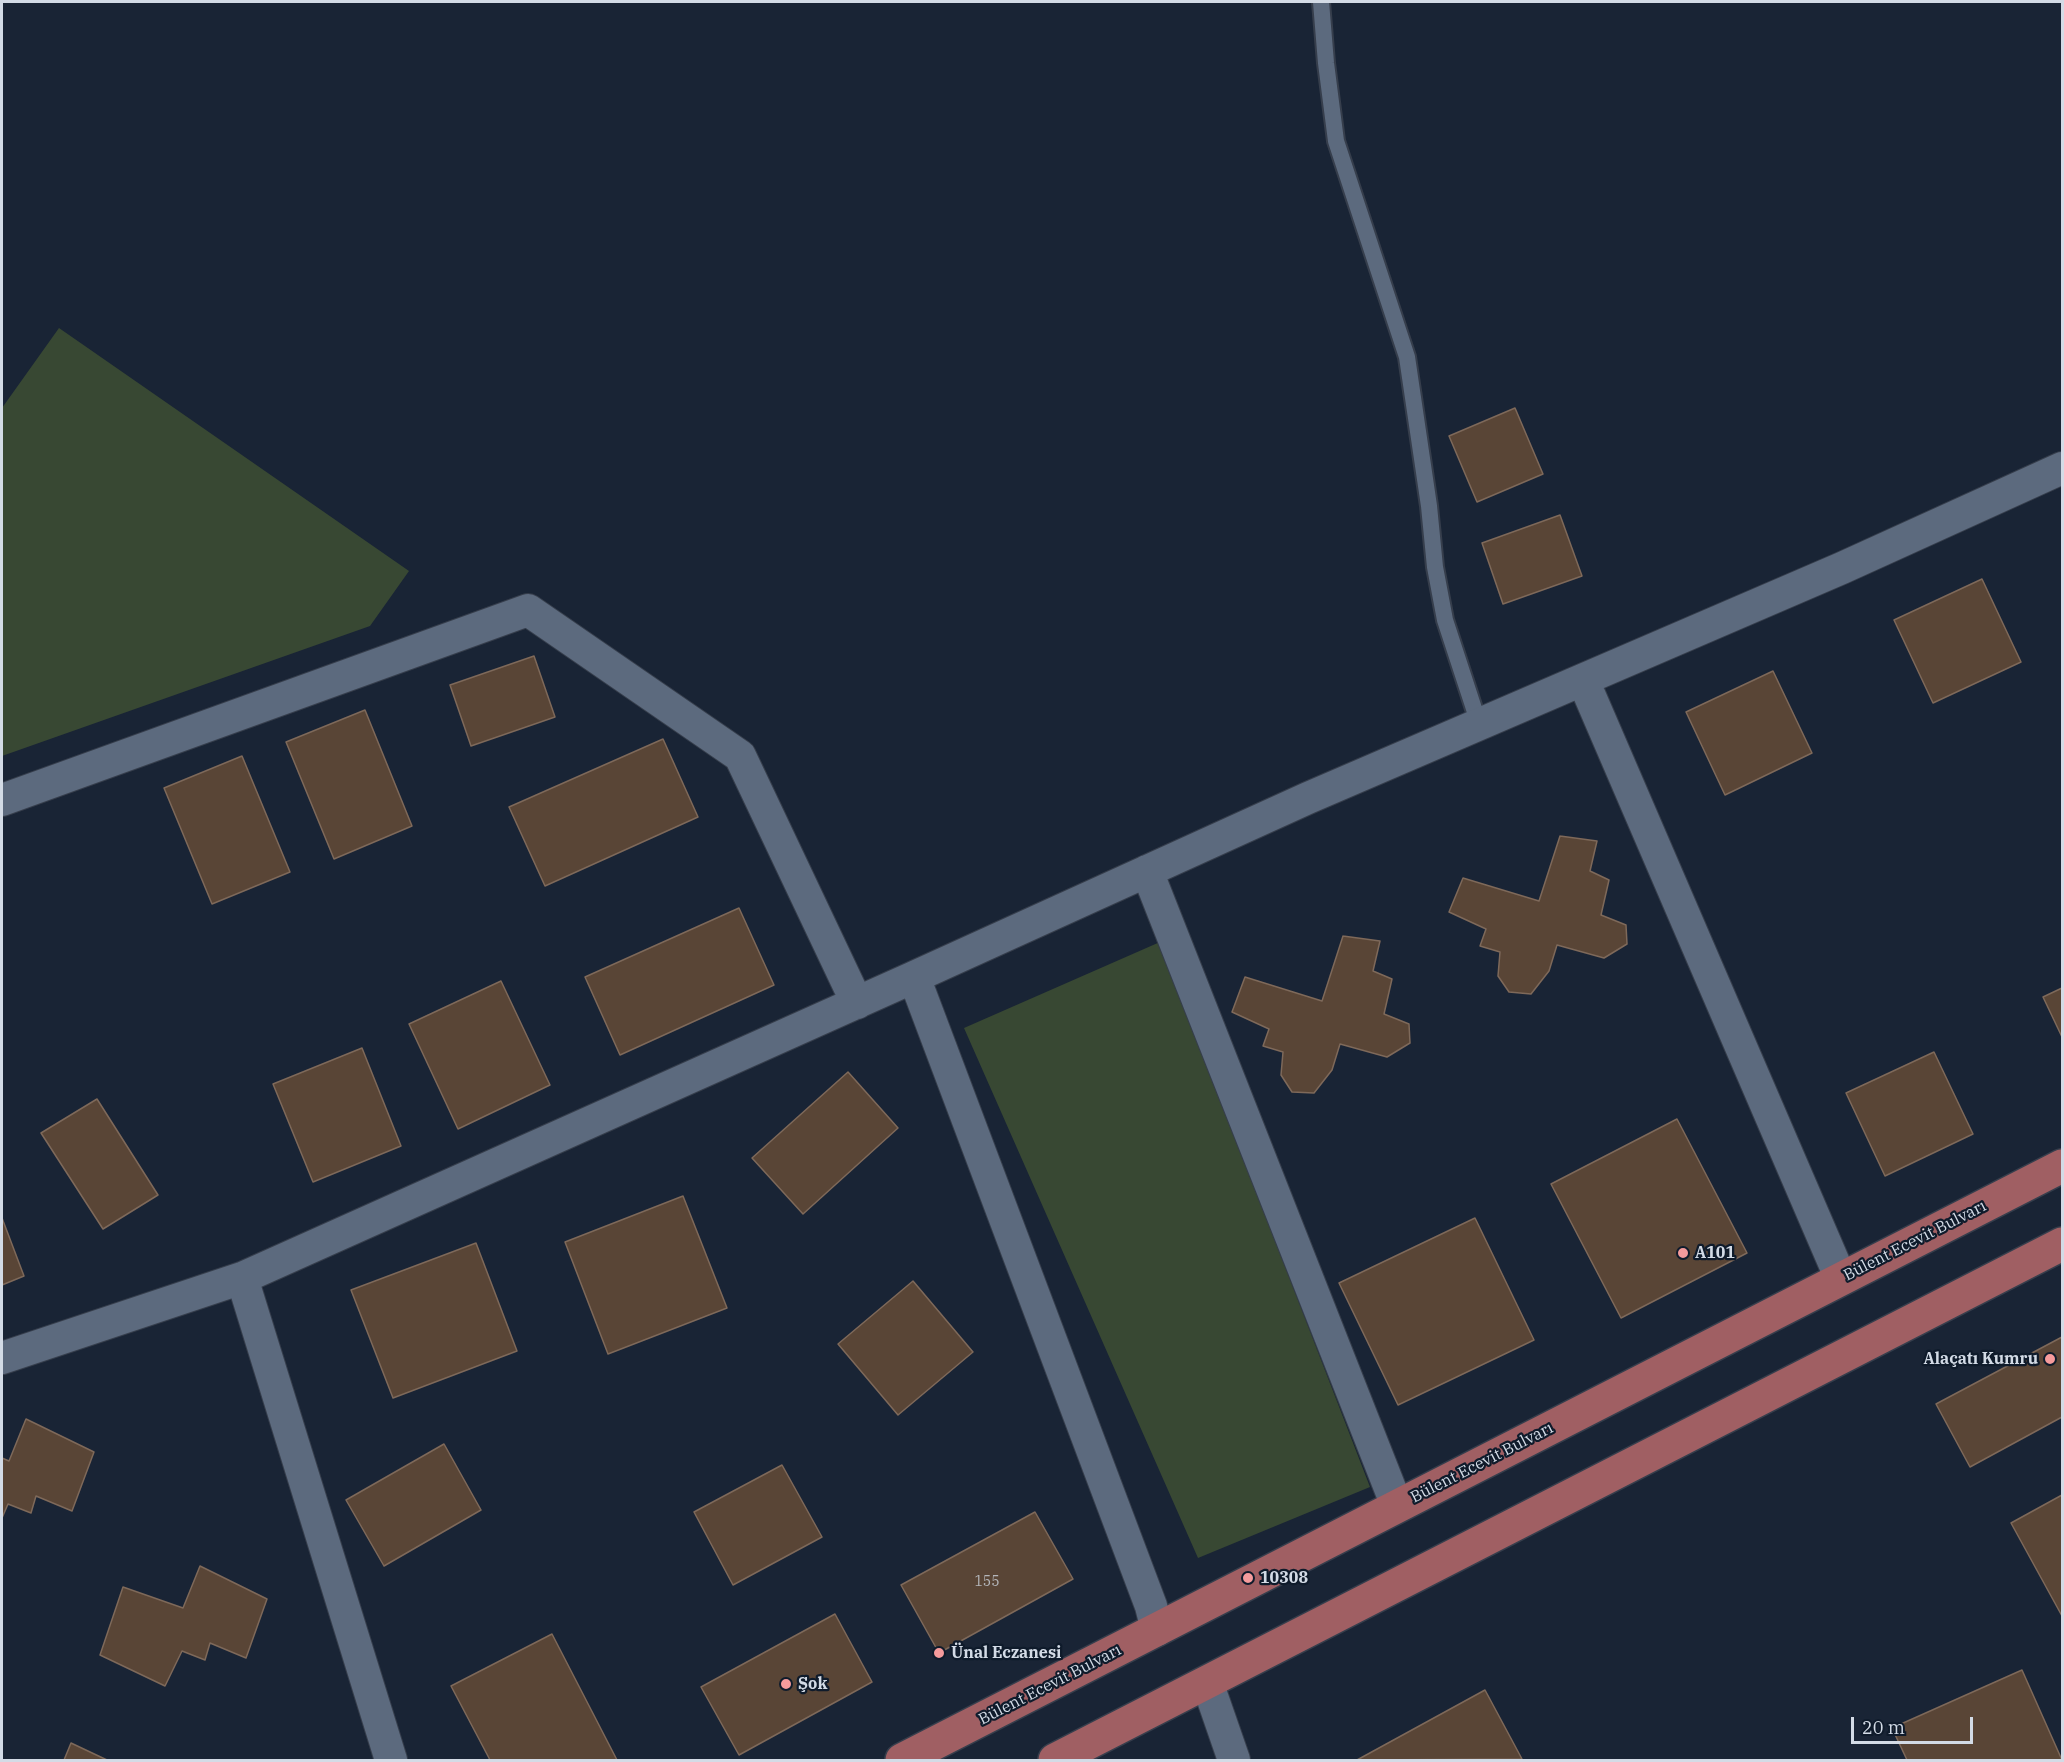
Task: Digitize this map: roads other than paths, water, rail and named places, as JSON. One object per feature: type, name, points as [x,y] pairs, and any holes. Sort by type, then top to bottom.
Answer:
[{"type":"main road","name":"Bülent Ecevit Bulvarı","points":[[902,1761],[2062,1166]]},
{"type":"main road","points":[[1055,1761],[2062,1244]]},
{"type":"street","points":[[2,1358],[242,1278],[1308,798],[1842,568],[2062,468]]},
{"type":"street","points":[[2,800],[528,610],[740,756],[857,1003]]},
{"type":"street","points":[[1583,680],[1841,1279]]},
{"type":"street","points":[[1147,871],[1397,1506]]},
{"type":"street","points":[[914,977],[1151,1606],[1157,1630]]},
{"type":"street","points":[[242,1278],[391,1761]]},
{"type":"street","points":[[1208,1682],[1234,1761]]},
{"type":"lane","points":[[1321,2],[1336,141],[1407,357],[1429,506],[1435,567],[1445,621],[1479,724]]},
{"type":"place","name":"A101","points":[[1683,1253]]},
{"type":"place","name":"Alaçatı Kumru","points":[[2050,1359]]},
{"type":"place","name":"10308","points":[[1248,1578]]},
{"type":"place","name":"Ünal Eczanesi","points":[[939,1653]]},
{"type":"place","name":"Şok","points":[[786,1684]]}]
